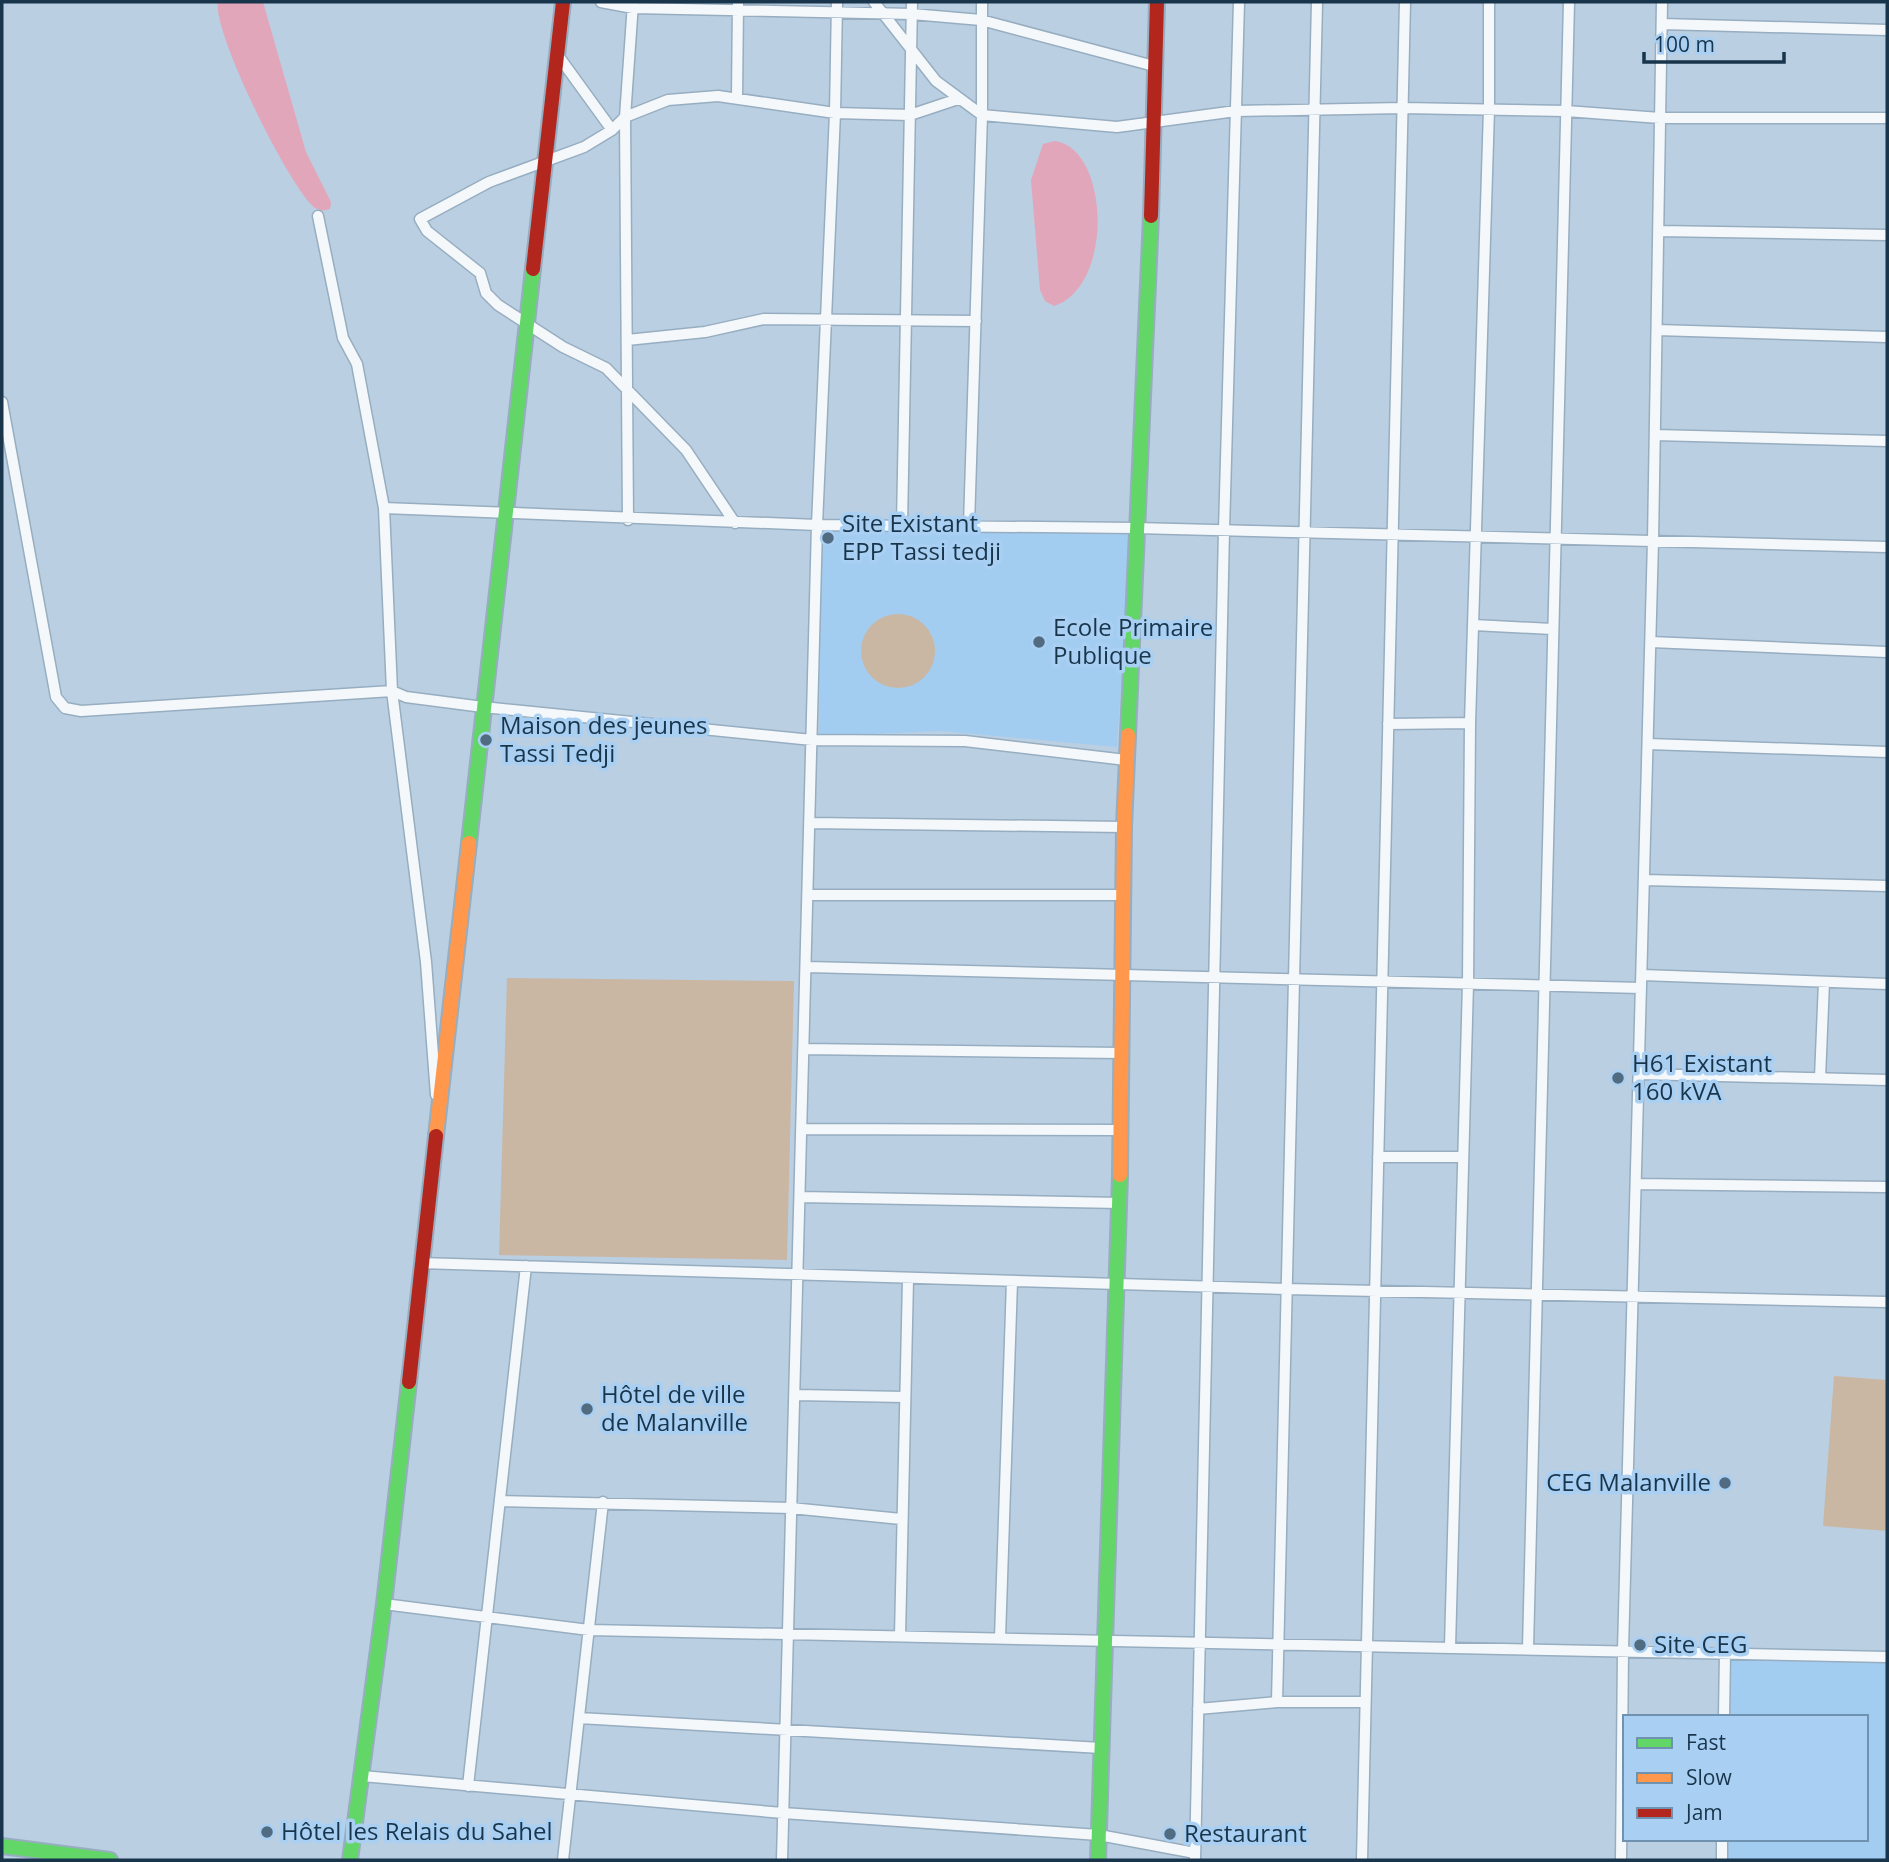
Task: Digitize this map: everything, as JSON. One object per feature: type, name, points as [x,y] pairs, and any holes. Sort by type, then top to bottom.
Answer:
[{"type":"street","points":[[350,1860],[383,1604],[563,2]]},
{"type":"street","points":[[601,2],[633,5],[837,7],[981,20],[1154,66]]},
{"type":"street","points":[[874,2],[936,80],[982,115],[1116,127],[1236,111],[1403,108],[1566,111],[1660,118],[1887,118]]},
{"type":"street","points":[[902,525],[912,2]]},
{"type":"street","points":[[969,525],[982,115],[982,2]]},
{"type":"street","points":[[1098,1860],[1120,1203],[1120,974],[1126,760],[1149,292],[1157,2]]},
{"type":"street","points":[[362,1776],[783,1813],[1100,1835],[1195,1857],[1238,2]]},
{"type":"street","points":[[1277,1702],[1317,2]]},
{"type":"street","points":[[1362,1860],[1405,2]]},
{"type":"street","points":[[1450,1647],[1468,982],[1470,723],[1489,109],[1489,2]]},
{"type":"street","points":[[1528,1648],[1569,2]]},
{"type":"street","points":[[1621,1860],[1623,1650],[1635,1296],[1651,642],[1662,2]]},
{"type":"street","points":[[628,520],[625,117],[633,5]]},
{"type":"street","points":[[737,98],[738,6]]},
{"type":"street","points":[[782,1860],[817,525],[837,7]]},
{"type":"street","points":[[1662,24],[1887,30]]},
{"type":"street","points":[[557,53],[612,130]]},
{"type":"street","points":[[735,523],[686,450],[606,368],[563,347],[490,298],[480,273],[427,231],[420,219],[489,183],[584,147],[612,130],[625,117],[668,100],[690,97],[737,98],[835,113],[910,116],[958,99]]},
{"type":"street","points":[[318,216],[340,325],[357,364],[384,508],[392,691],[426,962],[438,1120]]},
{"type":"street","points":[[1658,231],[1887,235]]},
{"type":"street","points":[[627,340],[705,332],[764,319],[826,317],[976,321]]},
{"type":"street","points":[[1657,330],[1887,337]]},
{"type":"street","points":[[2,401],[56,697],[65,708],[81,711],[392,691],[413,698],[483,707],[812,740],[932,739],[1126,760]]},
{"type":"street","points":[[1655,435],[1887,441]]},
{"type":"street","points":[[384,508],[735,523],[1136,528],[1887,547]]},
{"type":"street","points":[[1474,625],[1552,629]]},
{"type":"street","points":[[1651,642],[1887,652]]},
{"type":"street","points":[[1388,724],[1470,723]]},
{"type":"street","points":[[1648,744],[1887,752]]},
{"type":"street","points":[[811,823],[1124,827]]},
{"type":"street","points":[[1644,880],[1887,886]]},
{"type":"street","points":[[808,895],[1122,895]]},
{"type":"street","points":[[807,967],[1215,975],[1294,980],[1641,988]]},
{"type":"street","points":[[1642,975],[1887,984]]},
{"type":"street","points":[[1820,1078],[1824,982]]},
{"type":"street","points":[[804,1049],[1121,1053]]},
{"type":"street","points":[[1639,1074],[1887,1080]]},
{"type":"street","points":[[802,1129],[1120,1130]]},
{"type":"street","points":[[1378,1157],[1462,1157]]},
{"type":"street","points":[[1636,1184],[1887,1187]]},
{"type":"street","points":[[800,1197],[1120,1203]]},
{"type":"street","points":[[420,1263],[908,1279],[1887,1302]]},
{"type":"street","points":[[468,1786],[526,1266]]},
{"type":"street","points":[[900,1636],[908,1279]]},
{"type":"street","points":[[1000,1638],[1012,1281]]},
{"type":"street","points":[[794,1395],[905,1397]]},
{"type":"street","points":[[500,1501],[792,1508],[901,1519]]},
{"type":"street","points":[[563,1860],[603,1502]]},
{"type":"street","points":[[383,1604],[589,1630],[1887,1657]]},
{"type":"street","points":[[1724,1715],[1725,1653]]},
{"type":"street","points":[[1198,1709],[1277,1702],[1366,1702]]},
{"type":"street","points":[[579,1718],[1101,1748]]},
{"type":"street","points":[[1722,1841],[1722,1860]]},
{"type":"street","points":[[2,1846],[110,1860]]},
{"type":"shaded area","points":[[218,2],[263,2],[306,152],[331,202],[330,209],[315,208],[288,172],[239,75],[219,18]]},
{"type":"shaded area","points":[[1055,141],[1073,150],[1086,167],[1095,192],[1098,219],[1095,248],[1087,273],[1074,294],[1054,306],[1045,301],[1040,290],[1031,180],[1043,144]]},
{"type":"shaded area","points":[[821,530],[1131,533],[1117,747],[941,731],[819,736]]},
{"type":"shaded area","points":[[898,614],[912,617],[924,625],[932,637],[935,651],[932,665],[924,677],[912,685],[898,688],[884,685],[872,677],[864,665],[861,651],[864,637],[872,625],[884,617]]},
{"type":"shaded area","points":[[507,978],[794,981],[787,1260],[499,1255]]},
{"type":"shaded area","points":[[1834,1376],[1887,1380],[1887,1531],[1823,1526]]},
{"type":"shaded area","points":[[1730,1660],[1887,1663],[1887,1860],[1728,1860],[1728,1841],[1868,1841],[1868,1715],[1729,1715]]},
{"type":"traffic: fast","points":[[1128,735],[1151,216]]},
{"type":"traffic: fast","points":[[469,843],[533,269]]},
{"type":"traffic: fast","points":[[1098,1860],[1120,1175]]},
{"type":"traffic: fast","points":[[350,1860],[384,1604],[409,1382]]},
{"type":"traffic: fast","points":[[2,1846],[110,1860]]},
{"type":"traffic: slow","points":[[1120,1175],[1124,827],[1128,735]]},
{"type":"traffic: slow","points":[[436,1136],[469,843]]},
{"type":"traffic: jam","points":[[533,269],[563,2]]},
{"type":"traffic: jam","points":[[1151,216],[1157,2]]},
{"type":"traffic: jam","points":[[409,1382],[436,1136]]},
{"type":"place","name":"Site Existant EPP Tassi tedji","points":[[828,538]]},
{"type":"place","name":"Ecole Primaire Publique","points":[[1039,642]]},
{"type":"place","name":"Maison des jeunes Tassi Tedji","points":[[486,740]]},
{"type":"place","name":"H61 Existant 160 kVA","points":[[1618,1078]]},
{"type":"place","name":"Hôtel de ville de Malanville","points":[[587,1409]]},
{"type":"place","name":"CEG Malanville","points":[[1725,1483]]},
{"type":"place","name":"Site CEG","points":[[1640,1645]]},
{"type":"place","name":"Hôtel les Relais du Sahel","points":[[267,1832]]},
{"type":"place","name":"Restaurant","points":[[1170,1834]]}]
